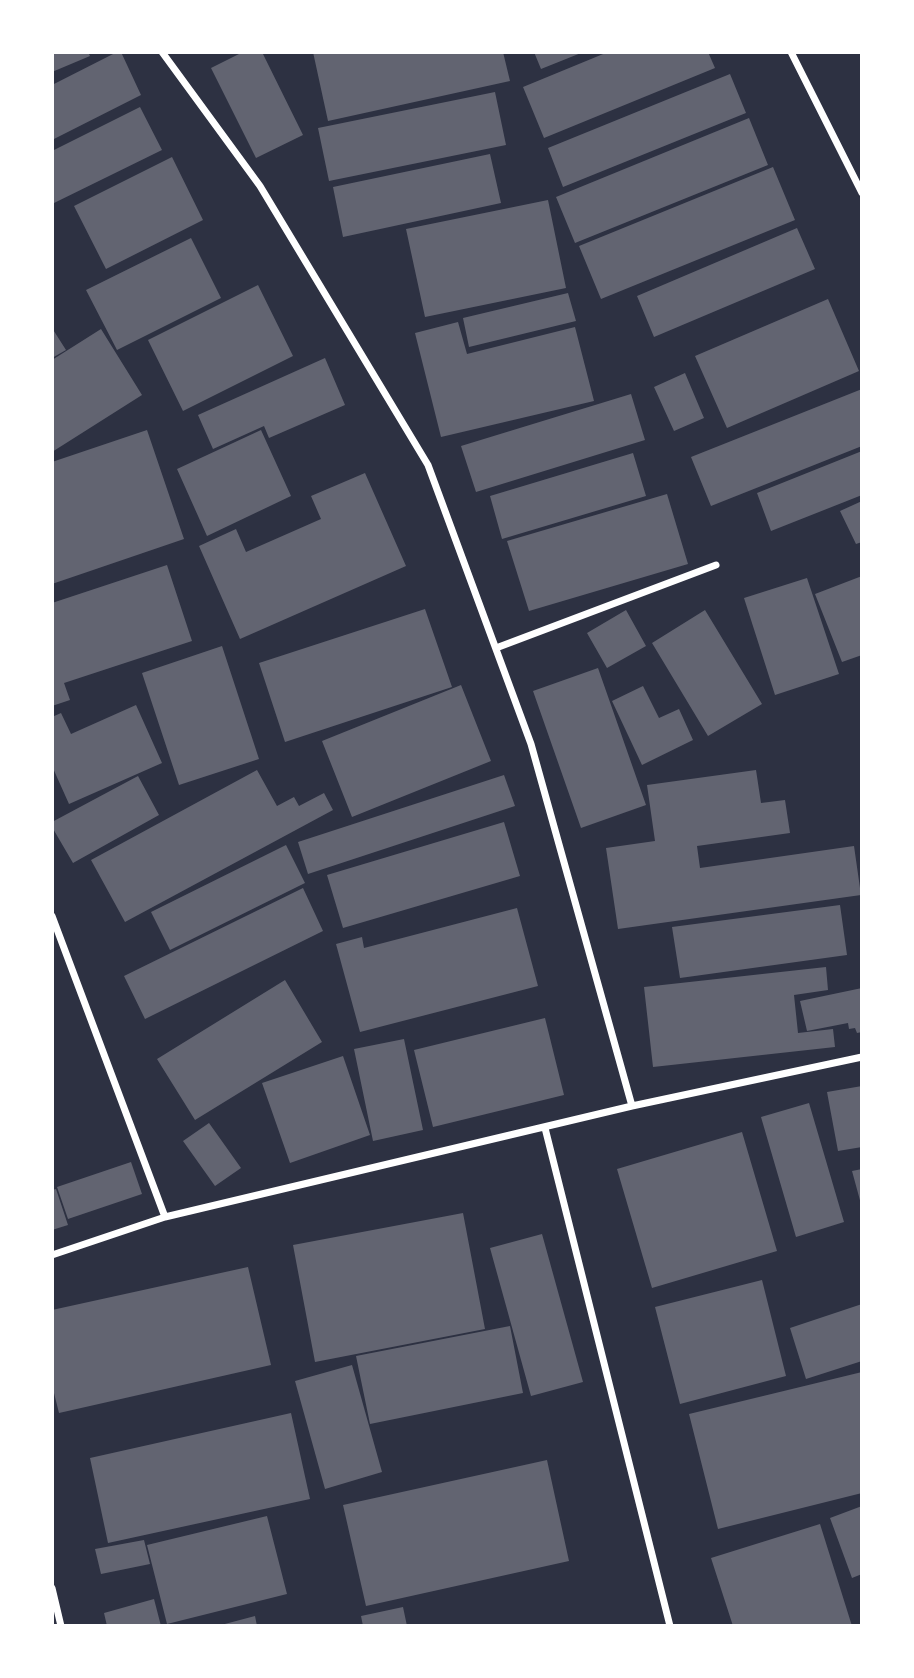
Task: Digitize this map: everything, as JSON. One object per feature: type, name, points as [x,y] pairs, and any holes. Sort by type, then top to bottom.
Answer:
[{"type":"street","points":[[162,52],[260,186],[428,465],[531,744],[632,1105]]},
{"type":"street","points":[[791,52],[862,192]]},
{"type":"street","points":[[496,649],[716,565]]},
{"type":"street","points":[[52,916],[165,1217]]},
{"type":"street","points":[[52,1255],[165,1217],[632,1105],[862,1057]]},
{"type":"street","points":[[545,1128],[670,1626]]},
{"type":"street","points":[[52,1587],[61,1626]]},
{"type":"building","points":[[52,52],[88,52],[90,56],[52,72]]},
{"type":"building","points":[[121,52],[141,95],[52,140],[52,85]]},
{"type":"building","points":[[243,52],[262,52],[303,135],[256,158],[211,68]]},
{"type":"building","points":[[313,52],[503,52],[510,81],[328,121]]},
{"type":"building","points":[[534,52],[581,52],[581,53],[541,69]]},
{"type":"building","points":[[608,52],[708,52],[715,68],[544,138],[523,87]]},
{"type":"building","points":[[730,74],[746,113],[563,187],[548,148]]},
{"type":"building","points":[[495,92],[506,145],[329,181],[318,128]]},
{"type":"building","points":[[140,107],[162,150],[52,204],[52,151]]},
{"type":"building","points":[[749,118],[768,165],[575,243],[556,197]]},
{"type":"building","points":[[490,154],[501,203],[343,237],[333,187]]},
{"type":"building","points":[[172,157],[203,220],[106,269],[74,206]]},
{"type":"building","points":[[773,167],[795,220],[601,299],[579,246]]},
{"type":"building","points":[[548,200],[566,288],[425,317],[406,229]]},
{"type":"building","points":[[797,228],[815,269],[654,337],[637,296]]},
{"type":"building","points":[[191,238],[221,298],[117,350],[86,290]]},
{"type":"building","points":[[258,285],[293,356],[183,411],[148,340]]},
{"type":"building","points":[[568,293],[576,321],[469,347],[463,318]]},
{"type":"building","points":[[828,299],[859,371],[727,428],[695,356]]},
{"type":"building","points":[[458,322],[467,354],[575,327],[594,401],[441,437],[415,333]]},
{"type":"building","points":[[52,328],[66,350],[52,358]]},
{"type":"building","points":[[101,329],[142,395],[52,452],[52,360]]},
{"type":"building","points":[[325,358],[345,405],[269,438],[264,426],[213,449],[198,415]]},
{"type":"building","points":[[685,373],[704,418],[674,431],[654,387]]},
{"type":"building","points":[[862,389],[862,446],[711,506],[691,457]]},
{"type":"building","points":[[631,394],[645,440],[476,492],[461,446]]},
{"type":"building","points":[[147,430],[184,539],[52,584],[52,462]]},
{"type":"building","points":[[261,430],[291,496],[207,536],[177,469]]},
{"type":"building","points":[[862,451],[862,495],[771,531],[757,493]]},
{"type":"building","points":[[633,453],[646,496],[502,539],[490,496]]},
{"type":"building","points":[[365,473],[406,566],[240,639],[199,546],[236,529],[246,552],[321,519],[311,496]]},
{"type":"building","points":[[667,494],[688,564],[529,611],[507,541]]},
{"type":"building","points":[[862,501],[862,542],[856,544],[840,511]]},
{"type":"building","points":[[167,565],[192,641],[64,683],[70,700],[52,706],[52,603]]},
{"type":"building","points":[[862,576],[862,655],[842,662],[815,594]]},
{"type":"building","points":[[807,578],[839,674],[775,695],[744,598]]},
{"type":"building","points":[[425,609],[452,687],[285,742],[259,663]]},
{"type":"building","points":[[626,610],[646,646],[607,668],[587,633]]},
{"type":"building","points":[[705,610],[762,704],[708,736],[652,643]]},
{"type":"building","points":[[222,646],[259,759],[179,785],[142,673]]},
{"type":"building","points":[[598,668],[646,805],[581,828],[533,691]]},
{"type":"building","points":[[461,685],[491,761],[352,817],[322,741]]},
{"type":"building","points":[[643,686],[659,718],[679,709],[693,740],[642,765],[612,701]]},
{"type":"building","points":[[136,705],[162,763],[69,804],[52,766],[52,717],[61,713],[71,734]]},
{"type":"building","points":[[257,770],[277,806],[294,797],[299,806],[324,793],[333,810],[125,922],[91,860]]},
{"type":"building","points":[[756,770],[761,803],[785,800],[790,833],[697,846],[700,868],[854,846],[861,895],[618,929],[606,848],[655,841],[647,785]]},
{"type":"building","points":[[504,775],[515,806],[308,874],[298,842]]},
{"type":"building","points":[[138,776],[159,815],[73,863],[52,827],[52,822]]},
{"type":"building","points":[[504,822],[520,876],[343,928],[327,875]]},
{"type":"building","points":[[286,845],[305,883],[170,950],[151,912]]},
{"type":"building","points":[[303,888],[323,931],[145,1019],[124,976]]},
{"type":"building","points":[[840,905],[847,955],[680,978],[672,927]]},
{"type":"building","points":[[517,908],[538,986],[360,1032],[336,944],[362,937],[364,948]]},
{"type":"building","points":[[826,967],[828,990],[794,995],[798,1033],[833,1029],[835,1047],[653,1067],[644,987]]},
{"type":"building","points":[[285,980],[322,1042],[195,1120],[157,1059]]},
{"type":"building","points":[[862,988],[862,1032],[857,1033],[855,1028],[849,1029],[848,1023],[807,1031],[800,1001]]},
{"type":"building","points":[[545,1018],[564,1095],[433,1127],[414,1050]]},
{"type":"building","points":[[404,1039],[423,1130],[373,1141],[354,1049]]},
{"type":"building","points":[[343,1056],[370,1135],[290,1163],[262,1083]]},
{"type":"building","points":[[862,1086],[862,1147],[838,1151],[827,1092]]},
{"type":"building","points":[[809,1103],[844,1222],[796,1237],[761,1117]]},
{"type":"building","points":[[209,1123],[241,1168],[215,1186],[183,1141]]},
{"type":"building","points":[[742,1132],[777,1251],[652,1288],[617,1169]]},
{"type":"building","points":[[131,1162],[142,1194],[68,1219],[57,1187]]},
{"type":"building","points":[[862,1169],[862,1203],[861,1204],[852,1171]]},
{"type":"building","points":[[56,1189],[68,1225],[52,1230],[52,1190]]},
{"type":"building","points":[[463,1213],[485,1329],[315,1362],[293,1245]]},
{"type":"building","points":[[542,1234],[583,1382],[531,1396],[490,1248]]},
{"type":"building","points":[[248,1267],[271,1365],[59,1413],[52,1385],[52,1310]]},
{"type":"building","points":[[762,1280],[786,1376],[680,1404],[655,1307]]},
{"type":"building","points":[[862,1304],[862,1361],[806,1379],[790,1328]]},
{"type":"building","points":[[510,1326],[523,1393],[370,1424],[356,1356]]},
{"type":"building","points":[[352,1365],[382,1472],[325,1489],[295,1381]]},
{"type":"building","points":[[862,1372],[862,1493],[718,1529],[689,1414]]},
{"type":"building","points":[[291,1413],[310,1499],[108,1543],[90,1458]]},
{"type":"building","points":[[547,1460],[569,1561],[366,1606],[343,1505]]},
{"type":"building","points":[[862,1506],[862,1574],[852,1578],[830,1518]]},
{"type":"building","points":[[267,1516],[287,1594],[167,1624],[147,1545]]},
{"type":"building","points":[[820,1524],[852,1626],[733,1626],[711,1558]]},
{"type":"building","points":[[144,1540],[150,1564],[101,1574],[95,1549]]},
{"type":"building","points":[[154,1599],[161,1626],[107,1626],[104,1613]]},
{"type":"building","points":[[403,1607],[407,1626],[363,1626],[361,1616]]},
{"type":"building","points":[[255,1616],[257,1626],[221,1626],[221,1625]]}]
